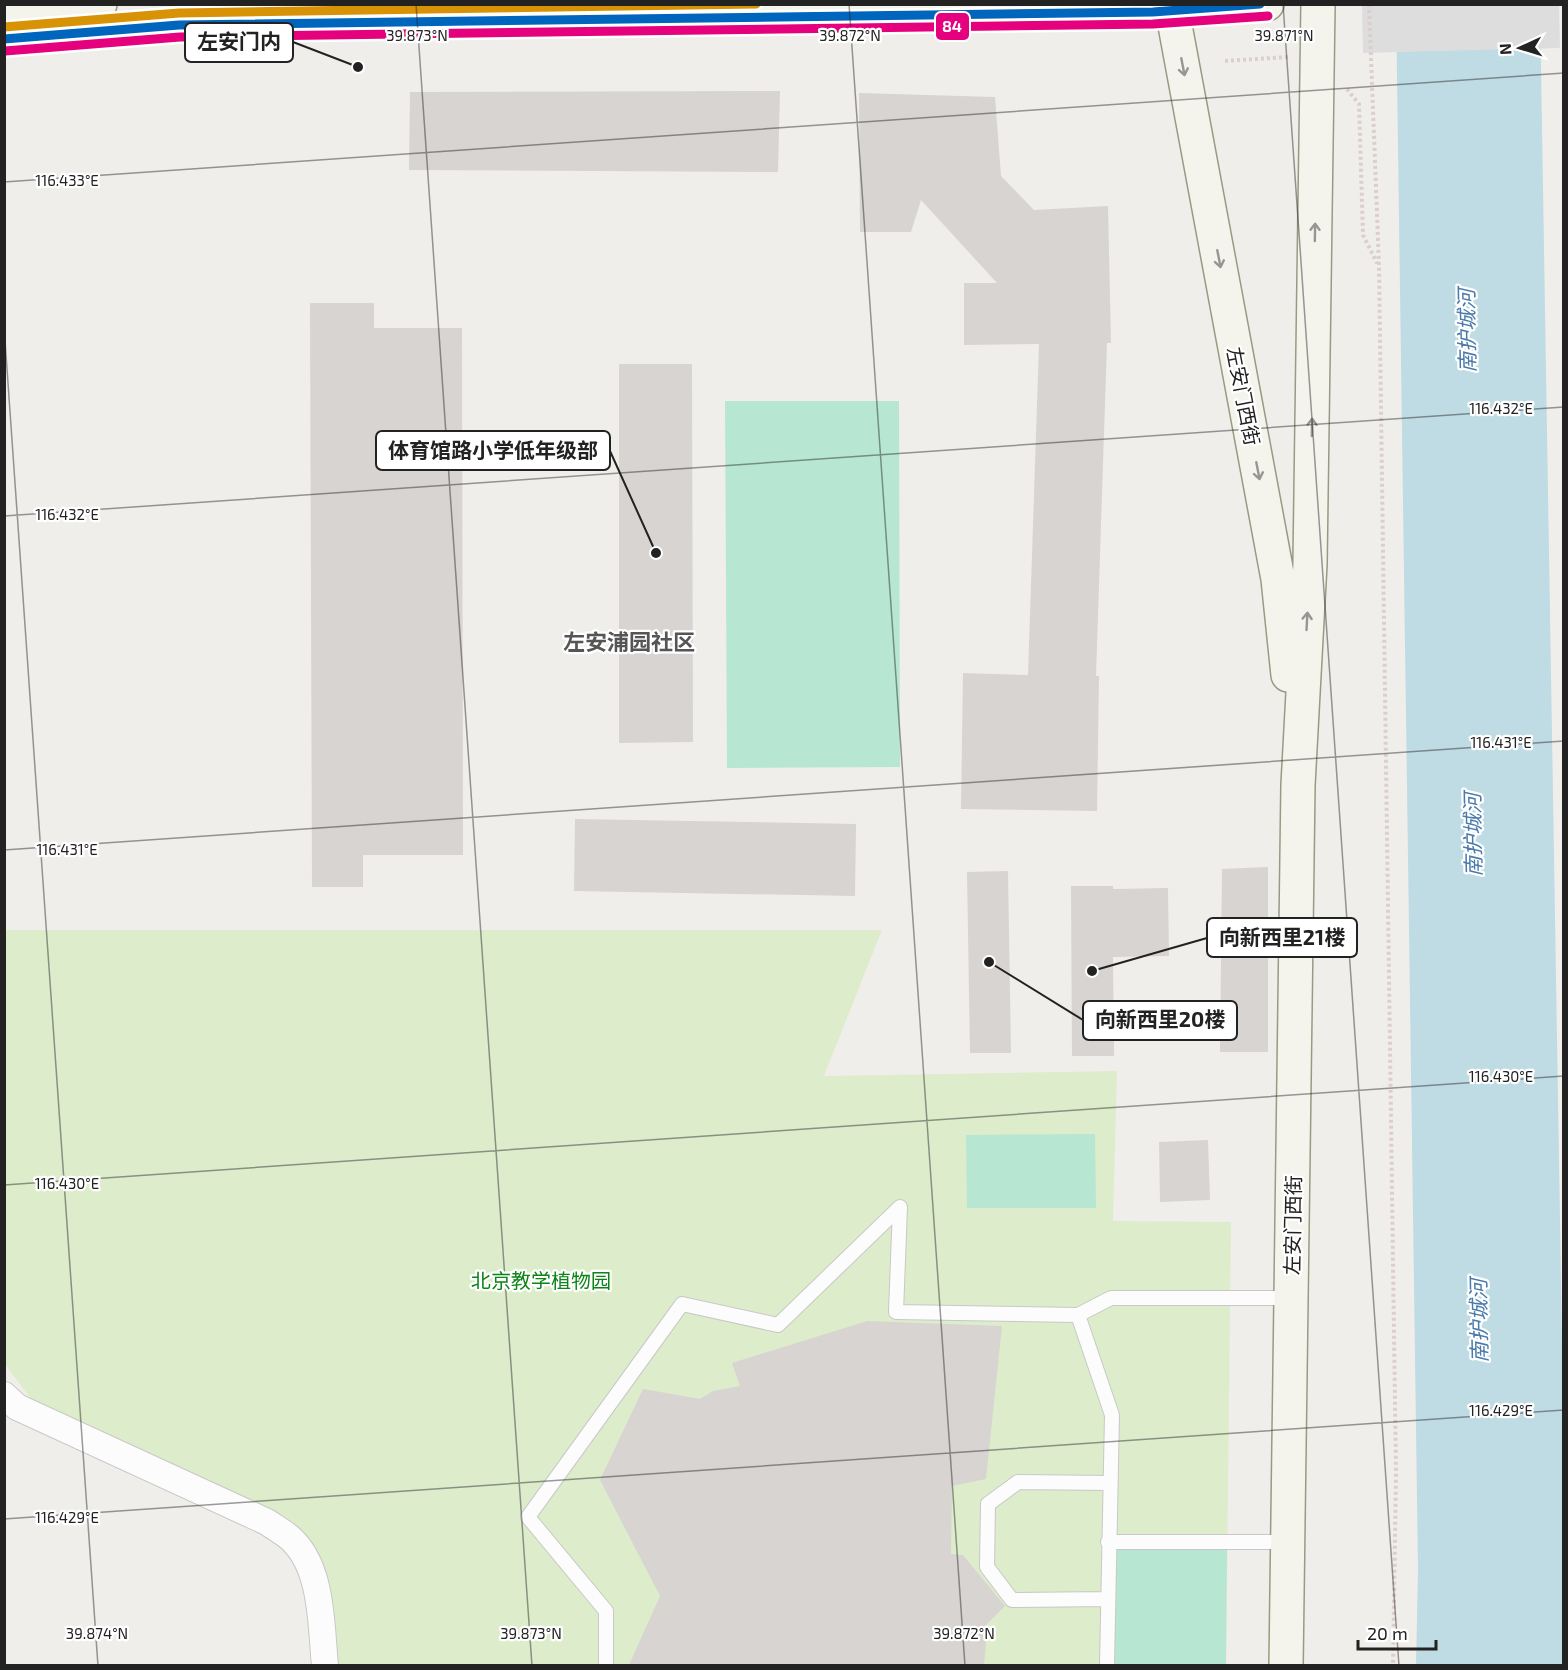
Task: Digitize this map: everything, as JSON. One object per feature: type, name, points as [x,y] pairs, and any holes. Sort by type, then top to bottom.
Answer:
[{"type":"street","points":[[4,15],[100,4]]},
{"type":"street","points":[[4,39],[180,25],[1266,4]]},
{"type":"street","name":"左安门西街","points":[[1286,1665],[1298,785],[1310,564],[1318,4]]},
{"type":"street","name":"左安门西街","points":[[1171,7],[1278,579],[1298,785]]},
{"type":"street","points":[[4,1395],[17,1407],[267,1522],[291,1539],[310,1568],[319,1607],[325,1665]]},
{"type":"lane","points":[[606,1665],[606,1611],[528,1518],[682,1304],[778,1325],[900,1208],[896,1312],[1078,1315],[1112,1298],[1290,1298]]},
{"type":"lane","points":[[1078,1315],[1112,1415],[1107,1665]]},
{"type":"lane","points":[[1108,1599],[1012,1600],[987,1567],[988,1504],[1018,1482],[1110,1484]]},
{"type":"lane","points":[[1108,1542],[1287,1542]]},
{"type":"path","points":[[1369,4],[1379,266],[1396,1474],[1393,1665]]},
{"type":"path","points":[[1225,62],[1288,57]]},
{"type":"path","points":[[1346,79],[1346,88],[1359,104],[1363,235],[1379,266]]},
{"type":"green space","points":[[725,401],[899,401],[900,767],[727,768]]},
{"type":"green space","name":"北京教学植物园","points":[[5,930],[882,930],[824,1076],[1117,1071],[1113,1221],[1231,1222],[1226,1665],[318,1665],[310,1547],[287,1520],[31,1399],[5,1364]]},
{"type":"green space","points":[[1095,1134],[1096,1208],[967,1208],[966,1135]]},
{"type":"green space","points":[[1113,1547],[1227,1548],[1226,1665],[1112,1666]]},
{"type":"water","name":"南护城河","points":[[1396,5],[1540,5],[1563,1403],[1562,1665],[1416,1665],[1418,1570]]},
{"type":"pier","points":[[1362,5],[1559,5],[1560,48],[1363,53]]},
{"type":"building","points":[[780,91],[778,172],[409,170],[410,92]]},
{"type":"building","points":[[859,93],[995,97],[1001,176],[1034,210],[1108,206],[1111,343],[1107,343],[1096,676],[1099,676],[1097,811],[961,809],[963,673],[1028,675],[1039,344],[964,345],[964,283],[997,283],[921,200],[911,232],[860,232]]},
{"type":"building","points":[[310,303],[374,303],[374,328],[462,328],[463,855],[363,855],[363,887],[312,887]]},
{"type":"building","points":[[619,364],[692,364],[693,742],[619,743]]},
{"type":"building","points":[[575,819],[856,824],[855,896],[574,891]]},
{"type":"building","points":[[1268,867],[1268,1052],[1220,1052],[1222,869]]},
{"type":"building","points":[[1008,871],[1011,1053],[970,1053],[967,872]]},
{"type":"building","points":[[1071,886],[1113,886],[1113,889],[1168,888],[1169,956],[1113,957],[1114,1056],[1072,1056]]},
{"type":"building","points":[[1208,1140],[1210,1200],[1160,1202],[1159,1142]]},
{"type":"building","points":[[867,1321],[1002,1326],[986,1479],[952,1486],[951,1554],[963,1555],[1005,1606],[981,1630],[986,1642],[984,1665],[629,1665],[660,1596],[600,1480],[643,1389],[700,1399],[713,1391],[740,1386],[732,1363]]},
{"type":"transit line","points":[[4,27],[179,13],[756,4]]},
{"type":"transit line","points":[[4,39],[179,25],[1153,12],[1260,4]]},
{"type":"transit line","name":"84","points":[[5,51],[180,37],[1153,24],[1268,16]]},
{"type":"place","name":"左安门内","points":[[358,67]]},
{"type":"place","name":"体育馆路小学低年级部","points":[[656,553]]},
{"type":"place","name":"向新西里20楼","points":[[989,962]]},
{"type":"place","name":"向新西里21楼","points":[[1092,971]]},
{"type":"district","name":"左安浦园社区","points":[[629,641]]}]
